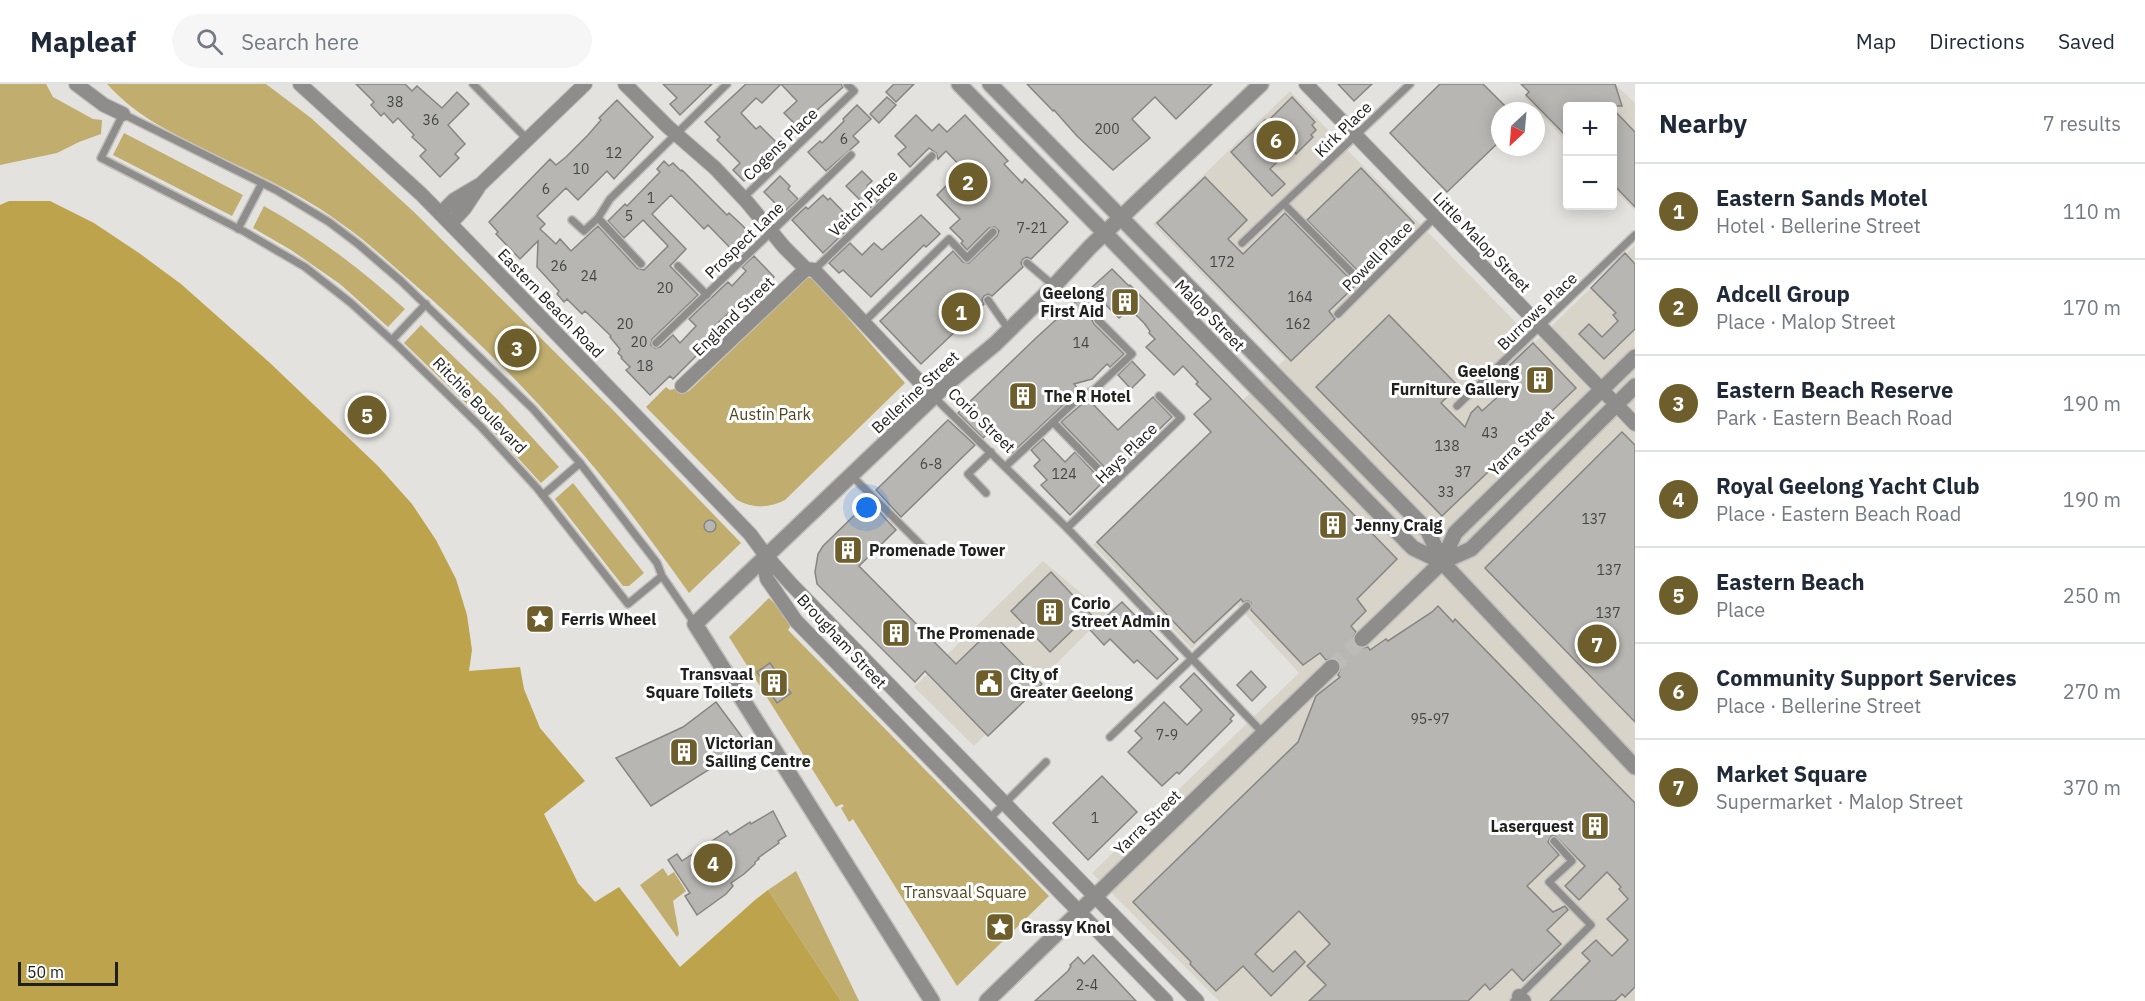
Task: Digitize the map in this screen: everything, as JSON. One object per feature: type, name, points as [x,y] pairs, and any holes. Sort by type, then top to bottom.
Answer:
[{"type":"street","name":"Ritchie Boulevard","points":[[75,84],[104,105],[123,114]]},
{"type":"street","name":"Eastern Beach Road","points":[[300,84],[446,218],[750,534],[767,557]]},
{"type":"street","points":[[446,218],[454,200],[481,184],[585,84]]},
{"type":"street","name":"Corio Street","points":[[625,84],[677,135],[715,168],[771,232],[864,322],[934,396]]},
{"type":"street","name":"Malop Street","points":[[990,84],[1428,531],[1442,562],[1635,767]]},
{"type":"street","name":"Bellerine Street","points":[[695,624],[934,396],[1009,330],[1090,247],[1261,84]]},
{"type":"street","name":"Little Malop Street","points":[[1306,84],[1635,423]]},
{"type":"street","name":"Malop Street","points":[[964,86],[1105,234],[1413,548],[1442,562]]},
{"type":"street","name":"England Street","points":[[682,387],[810,269]]},
{"type":"street","name":"Yarra Street","points":[[1442,562],[1455,533],[1635,357]]},
{"type":"street","name":"Yarra Street","points":[[1362,639],[1442,562],[1471,549],[1635,386]]},
{"type":"street","points":[[1344,478],[1361,463]]},
{"type":"street","name":"Brougham Street","points":[[767,557],[1197,1001]]},
{"type":"street","name":"Brougham Street","points":[[767,557],[765,570],[767,579],[794,618],[1166,1001]]},
{"type":"street","points":[[695,624],[932,1001]]},
{"type":"street","name":"Yarra Street","points":[[987,1001],[1332,667]]},
{"type":"street","points":[[881,707],[897,692]]},
{"type":"lane","points":[[473,84],[527,139]]},
{"type":"lane","points":[[572,220],[584,231],[598,218],[610,199],[727,84]]},
{"type":"lane","name":"Cogens Place","points":[[743,198],[854,91],[847,84]]},
{"type":"lane","name":"Kirk Place","points":[[1242,243],[1410,84]]},
{"type":"lane","name":"Ritchie Boulevard","points":[[662,576],[628,604],[543,495],[481,427],[351,303],[305,267],[238,229],[100,158],[123,114],[262,183],[329,222],[376,259],[426,304],[533,409],[580,463],[657,563],[662,576],[695,624]]},
{"type":"lane","name":"Prospect Lane","points":[[656,343],[851,155]]},
{"type":"lane","name":"Veitch Place","points":[[810,269],[932,156]]},
{"type":"lane","points":[[238,229],[262,183]]},
{"type":"lane","points":[[1284,204],[1365,286]]},
{"type":"lane","name":"Powell Place","points":[[1338,314],[1435,217]]},
{"type":"lane","points":[[598,218],[641,264]]},
{"type":"lane","points":[[864,322],[949,239],[967,258],[993,232]]},
{"type":"lane","name":"Burrows Place","points":[[1458,406],[1635,235]]},
{"type":"lane","points":[[1027,263],[1054,286]]},
{"type":"lane","points":[[678,266],[707,295]]},
{"type":"lane","points":[[988,300],[1009,330]]},
{"type":"lane","points":[[392,340],[426,304]]},
{"type":"lane","points":[[1006,466],[1082,395],[1094,390],[1132,354],[1098,320]]},
{"type":"lane","name":"Corio Street","points":[[934,396],[1067,528],[1263,734]]},
{"type":"lane","name":"Hays Place","points":[[1067,528],[1181,418],[1159,396]]},
{"type":"lane","points":[[1053,422],[1113,484]]},
{"type":"lane","points":[[986,492],[968,474],[991,452]]},
{"type":"lane","points":[[543,495],[580,463]]},
{"type":"lane","points":[[852,476],[927,551]]},
{"type":"lane","points":[[1110,737],[1247,606]]},
{"type":"lane","points":[[989,819],[1046,762]]},
{"type":"lane","points":[[1519,999],[1591,925],[1549,882],[1572,861],[1554,841]]},
{"type":"shaded area","points":[[1538,84],[1615,84],[1635,103],[1635,211],[1617,192],[1617,102],[1563,102],[1563,138],[1545,119],[1545,102],[1529,102],[1524,97]]},
{"type":"shaded area","points":[[1290,91],[1535,342],[1635,245],[1635,1001],[1219,1001],[1092,873],[1299,673],[1237,605],[1192,649],[1093,545],[1285,359],[1153,224]]},
{"type":"shaded area","points":[[9,201],[50,201],[94,223],[181,284],[270,363],[378,466],[412,504],[436,540],[456,579],[467,615],[472,650],[469,671],[520,667],[524,689],[540,728],[585,781],[544,814],[578,883],[595,902],[619,887],[680,967],[768,890],[841,1001],[0,1001],[0,205]]},
{"type":"shaded area","points":[[1043,561],[1106,614],[974,746],[914,687]]},
{"type":"green space","points":[[0,84],[46,84],[53,97],[93,119],[102,120],[101,134],[57,153],[0,165]]},
{"type":"green space","points":[[107,84],[266,84],[311,118],[414,212],[611,408],[741,543],[689,593],[622,502],[546,412],[464,329],[365,241],[303,199],[154,122],[135,110]]},
{"type":"green space","points":[[124,133],[243,195],[232,216],[113,155]]},
{"type":"green space","points":[[264,206],[338,253],[405,309],[388,327],[340,284],[291,250],[253,228]]},
{"type":"green space","name":"Austin Park","points":[[807,278],[813,278],[905,383],[785,500],[767,506],[749,505],[737,500],[646,407],[666,387],[670,390],[677,388],[689,391]]},
{"type":"green space","points":[[421,325],[497,399],[559,467],[541,483],[479,416],[404,343]]},
{"type":"green space","points":[[573,483],[644,573],[629,586],[623,586],[555,499]]},
{"type":"green space","name":"Transvaal Square","points":[[769,598],[793,622],[788,630],[1049,896],[957,986],[853,819],[849,822],[841,808],[844,806],[842,804],[836,807],[729,637]]},
{"type":"green space","points":[[663,868],[668,876],[674,872],[686,891],[673,901],[679,934],[677,937],[640,885]]},
{"type":"green space","points":[[796,871],[859,1001],[841,1001],[768,890]]},
{"type":"building","points":[[356,84],[405,84],[412,91],[417,86],[442,108],[457,92],[469,104],[448,125],[465,144],[455,154],[459,158],[440,177],[420,156],[426,150],[412,137],[414,135],[398,118],[393,123],[384,113],[381,116],[371,105],[374,102]]},
{"type":"building","points":[[663,84],[712,84],[680,115],[670,104],[677,98]]},
{"type":"building","points":[[746,84],[781,84],[762,103],[756,98],[741,113],[756,129],[760,126],[779,145],[744,181],[733,170],[740,163],[717,140],[720,137],[705,122]]},
{"type":"building","points":[[781,84],[841,84],[843,87],[798,127],[784,113],[797,101]]},
{"type":"building","points":[[894,84],[914,84],[896,102],[886,92]]},
{"type":"building","points":[[1027,84],[1212,84],[1176,119],[1155,97],[1132,119],[1150,138],[1113,170]]},
{"type":"building","points":[[1338,84],[1372,84],[1354,101]]},
{"type":"building","points":[[1440,84],[1483,84],[1501,102],[1491,102],[1491,150],[1447,192],[1390,133]]},
{"type":"building","points":[[1521,84],[1615,84],[1622,106],[1617,106],[1617,102],[1563,102],[1563,133],[1545,114],[1545,102],[1533,102],[1526,95],[1529,92]]},
{"type":"building","points":[[887,97],[896,105],[879,123],[870,114]]},
{"type":"building","points":[[1292,97],[1315,122],[1312,125],[1316,130],[1311,135],[1313,137],[1296,154],[1291,148],[1270,169],[1285,184],[1272,196],[1231,152],[1265,120],[1267,122]]},
{"type":"building","points":[[617,100],[653,137],[614,179],[607,171],[578,200],[566,188],[537,216],[545,224],[540,229],[556,244],[560,239],[571,251],[598,226],[637,268],[644,270],[668,246],[643,220],[624,238],[608,221],[625,204],[627,206],[660,172],[657,169],[664,161],[669,166],[673,163],[682,170],[727,215],[729,213],[742,225],[755,239],[738,256],[708,225],[704,229],[671,195],[652,214],[686,249],[670,266],[698,295],[652,339],[651,345],[655,348],[660,347],[673,335],[680,343],[696,326],[689,319],[728,282],[732,286],[746,271],[742,267],[754,256],[774,277],[746,300],[744,298],[712,329],[716,336],[673,379],[670,376],[650,395],[626,370],[630,367],[621,358],[618,353],[620,349],[611,336],[585,311],[582,314],[567,299],[564,302],[557,294],[559,291],[537,267],[538,241],[520,259],[496,234],[498,232],[489,222],[550,159],[556,165],[566,157]]},
{"type":"building","points":[[857,105],[871,119],[853,136],[859,142],[826,171],[808,152],[820,141],[822,143]]},
{"type":"building","points":[[1617,113],[1635,132],[1635,207],[1617,188]]},
{"type":"building","points":[[916,115],[932,131],[939,124],[947,132],[965,115],[1008,161],[1004,164],[1022,183],[1025,179],[1068,222],[1031,259],[1027,257],[1023,259],[1021,263],[1023,267],[992,296],[988,294],[984,296],[982,300],[984,304],[921,364],[880,321],[953,251],[963,262],[969,263],[997,236],[999,231],[995,227],[989,228],[967,250],[961,243],[963,241],[950,228],[960,219],[937,195],[963,169],[946,151],[938,159],[936,153],[929,148],[910,167],[898,154],[906,147],[895,136]]},
{"type":"building","points":[[1361,168],[1414,223],[1361,274],[1307,220]]},
{"type":"building","points":[[862,171],[872,181],[867,186],[880,199],[869,209],[846,186]]},
{"type":"building","points":[[780,176],[798,199],[784,212],[764,192]]},
{"type":"building","points":[[1205,177],[1247,220],[1228,239],[1243,254],[1285,213],[1356,285],[1329,311],[1335,319],[1291,361],[1157,223]]},
{"type":"building","points":[[823,195],[828,200],[830,198],[854,223],[823,253],[792,220]]},
{"type":"building","points":[[921,215],[940,234],[926,247],[924,245],[871,297],[843,270],[839,273],[829,263],[850,243],[862,255],[874,243],[882,250]]},
{"type":"building","points":[[1625,253],[1635,264],[1635,329],[1604,359],[1579,334],[1589,324],[1602,337],[1618,321],[1613,315],[1616,313],[1591,288]]},
{"type":"building","points":[[1112,269],[1397,559],[1357,599],[1366,611],[1351,626],[1356,632],[1352,641],[1355,646],[1368,647],[1370,650],[1386,639],[1388,641],[1438,606],[1453,622],[1455,619],[1635,803],[1635,987],[1625,997],[1622,994],[1615,1001],[1550,1001],[1590,961],[1582,953],[1596,940],[1612,956],[1628,940],[1607,919],[1628,899],[1619,889],[1621,887],[1607,872],[1579,900],[1565,886],[1585,866],[1555,836],[1551,836],[1548,842],[1559,855],[1527,886],[1553,912],[1565,906],[1568,910],[1547,930],[1561,944],[1523,981],[1512,969],[1490,990],[1485,984],[1468,1001],[1309,1001],[1326,985],[1307,966],[1330,944],[1299,911],[1255,954],[1273,972],[1295,951],[1305,962],[1271,996],[1243,966],[1216,991],[1133,902],[1298,742],[1316,696],[1340,677],[1338,675],[1342,665],[1335,658],[1326,660],[1320,653],[1303,665],[1251,610],[1251,603],[1243,602],[1241,599],[1194,643],[1097,542],[1211,432],[1194,414],[1211,399],[1183,366],[1174,375],[1146,347],[1155,339],[1130,309],[1119,318],[1106,305],[1091,318],[1094,324],[1124,354],[1110,367],[1107,364],[1092,379],[1074,384],[1079,390],[1009,456],[988,433],[983,438],[958,413]]},
{"type":"building","points":[[1389,315],[1458,386],[1441,403],[1465,427],[1471,413],[1478,406],[1482,411],[1503,392],[1493,381],[1533,343],[1576,388],[1442,516],[1316,387]]},
{"type":"building","points":[[1132,361],[1145,375],[1131,389],[1118,375]]},
{"type":"building","points":[[1153,397],[1172,417],[1112,475],[1061,422],[1088,399],[1118,430]]},
{"type":"building","points":[[948,420],[975,445],[901,517],[876,490]]},
{"type":"building","points":[[1622,432],[1635,445],[1635,722],[1485,568]]},
{"type":"building","points":[[1043,439],[1065,462],[1075,452],[1103,482],[1070,515],[1041,485],[1047,480],[1034,466],[1040,460],[1031,450]]},
{"type":"building","points":[[869,501],[896,530],[859,566],[956,664],[990,631],[1042,684],[988,736],[925,671],[915,682],[817,584],[815,572],[818,554],[823,546]]},
{"type":"building","points":[[710,520],[716,526],[710,532],[704,526]]},
{"type":"building","points":[[1051,572],[1099,623],[1122,602],[1178,659],[1157,679],[1137,660],[1134,663],[1110,639],[1104,645],[1082,621],[1050,652],[1011,611]]},
{"type":"building","name":"Transvaal Square Toilets","points":[[770,663],[791,693],[777,703],[757,672]]},
{"type":"building","points":[[1251,671],[1266,687],[1252,701],[1237,685]]},
{"type":"building","points":[[1194,673],[1234,715],[1230,719],[1232,721],[1179,774],[1177,772],[1162,786],[1128,752],[1142,738],[1135,731],[1164,702],[1187,725],[1202,710],[1180,687]]},
{"type":"building","name":"Victorian Sailing Centre","points":[[716,702],[748,745],[651,806],[616,758],[683,727]]},
{"type":"building","points":[[1102,776],[1137,812],[1088,860],[1053,823]]},
{"type":"building","points":[[773,811],[786,836],[731,883],[733,886],[726,894],[697,915],[685,896],[690,893],[668,860],[677,854],[682,861],[727,831],[730,835]]},
{"type":"building","points":[[1093,955],[1136,1001],[1035,1001],[1068,971],[1070,965],[1078,957],[1084,964]]},
{"type":"tunnel","points":[[1332,667],[1362,639]]},
{"type":"place","name":"Community Support Services","points":[[1276,140]]},
{"type":"place","name":"Adcell Group","points":[[968,182]]},
{"type":"place","name":"Geelong First Aid","points":[[1125,302]]},
{"type":"place","name":"Eastern Sands Motel","points":[[961,312]]},
{"type":"place","name":"Eastern Beach Reserve","points":[[517,348]]},
{"type":"place","name":"Geelong Furniture Gallery","points":[[1540,380]]},
{"type":"place","name":"The R Hotel","points":[[1023,396]]},
{"type":"place","name":"Eastern Beach","points":[[367,415]]},
{"type":"place","name":"Jenny Craig","points":[[1333,525]]},
{"type":"place","name":"Promenade Tower","points":[[848,550]]},
{"type":"place","name":"Corio Street Admin","points":[[1050,612]]},
{"type":"place","name":"Ferris Wheel","points":[[540,619]]},
{"type":"place","name":"The Promenade","points":[[896,633]]},
{"type":"place","name":"Market Square","points":[[1597,644]]},
{"type":"place","name":"Transvaal Square Toilets","points":[[774,683]]},
{"type":"place","name":"City of Greater Geelong","points":[[989,683]]},
{"type":"place","name":"Victorian Sailing Centre","points":[[684,752]]},
{"type":"place","name":"Laserquest","points":[[1595,826]]},
{"type":"place","name":"Royal Geelong Yacht Club","points":[[713,863]]},
{"type":"place","name":"Grassy Knol","points":[[1000,927]]}]
